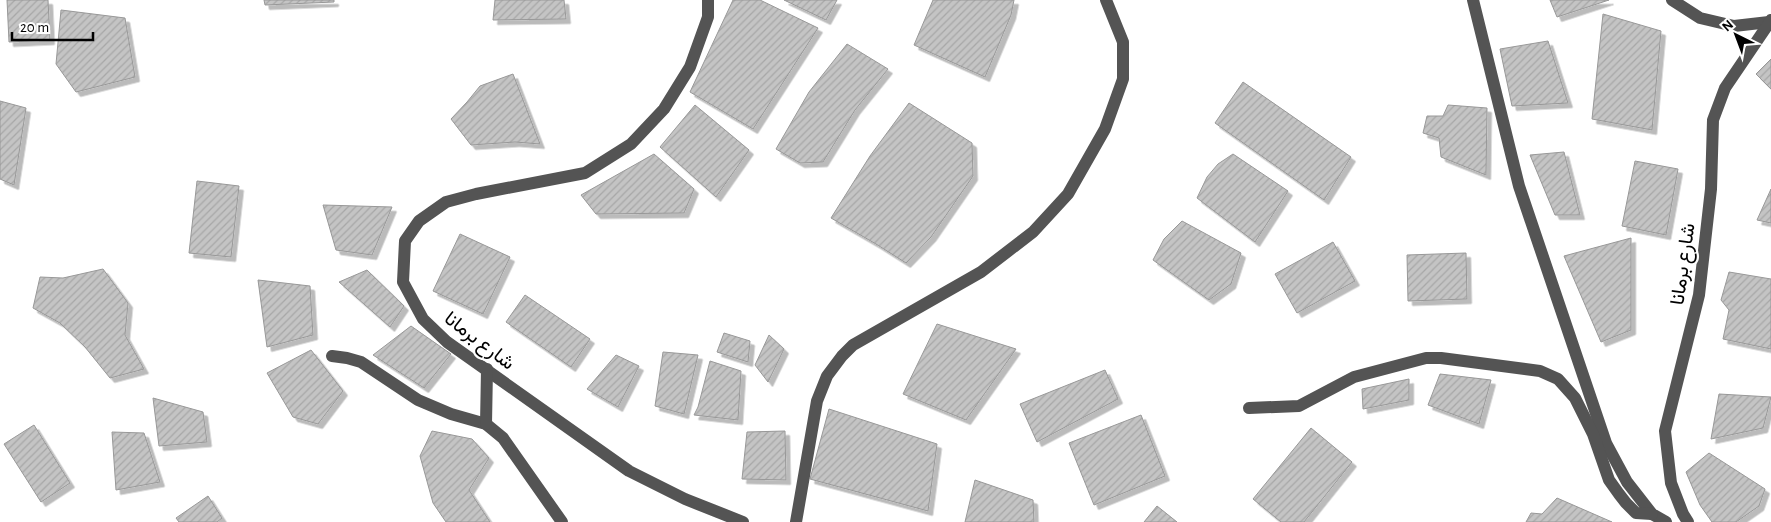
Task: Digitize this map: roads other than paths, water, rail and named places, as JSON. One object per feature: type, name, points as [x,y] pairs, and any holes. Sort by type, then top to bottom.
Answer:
[{"type":"street","name":"شارع برمانا","points":[[708,0],[708,17],[690,68],[664,109],[631,144],[585,172],[446,202],[419,220],[405,241],[403,282],[423,319],[448,342],[629,471],[685,498],[743,522]]},
{"type":"street","points":[[796,522],[817,401],[827,376],[842,356],[853,345],[981,272],[1033,232],[1068,194],[1105,129],[1123,79],[1123,42],[1106,0]]},
{"type":"street","points":[[1473,0],[1519,186],[1606,443],[1627,482],[1652,514],[1666,522]]},
{"type":"street","points":[[1672,0],[1700,18],[1734,26],[1770,21]]},
{"type":"street","name":"شارع برمانا","points":[[1688,522],[1683,514],[1672,483],[1665,431],[1699,294],[1711,188],[1713,120],[1725,88],[1770,21]]},
{"type":"street","points":[[332,356],[361,362],[418,400],[451,414],[486,424],[503,438],[562,522]]},
{"type":"street","points":[[1249,408],[1299,406],[1354,378],[1426,358],[1441,358],[1540,371],[1558,379],[1575,398],[1593,434],[1609,480],[1626,503],[1636,513],[1652,514]]},
{"type":"street","points":[[486,424],[487,369]]}]
